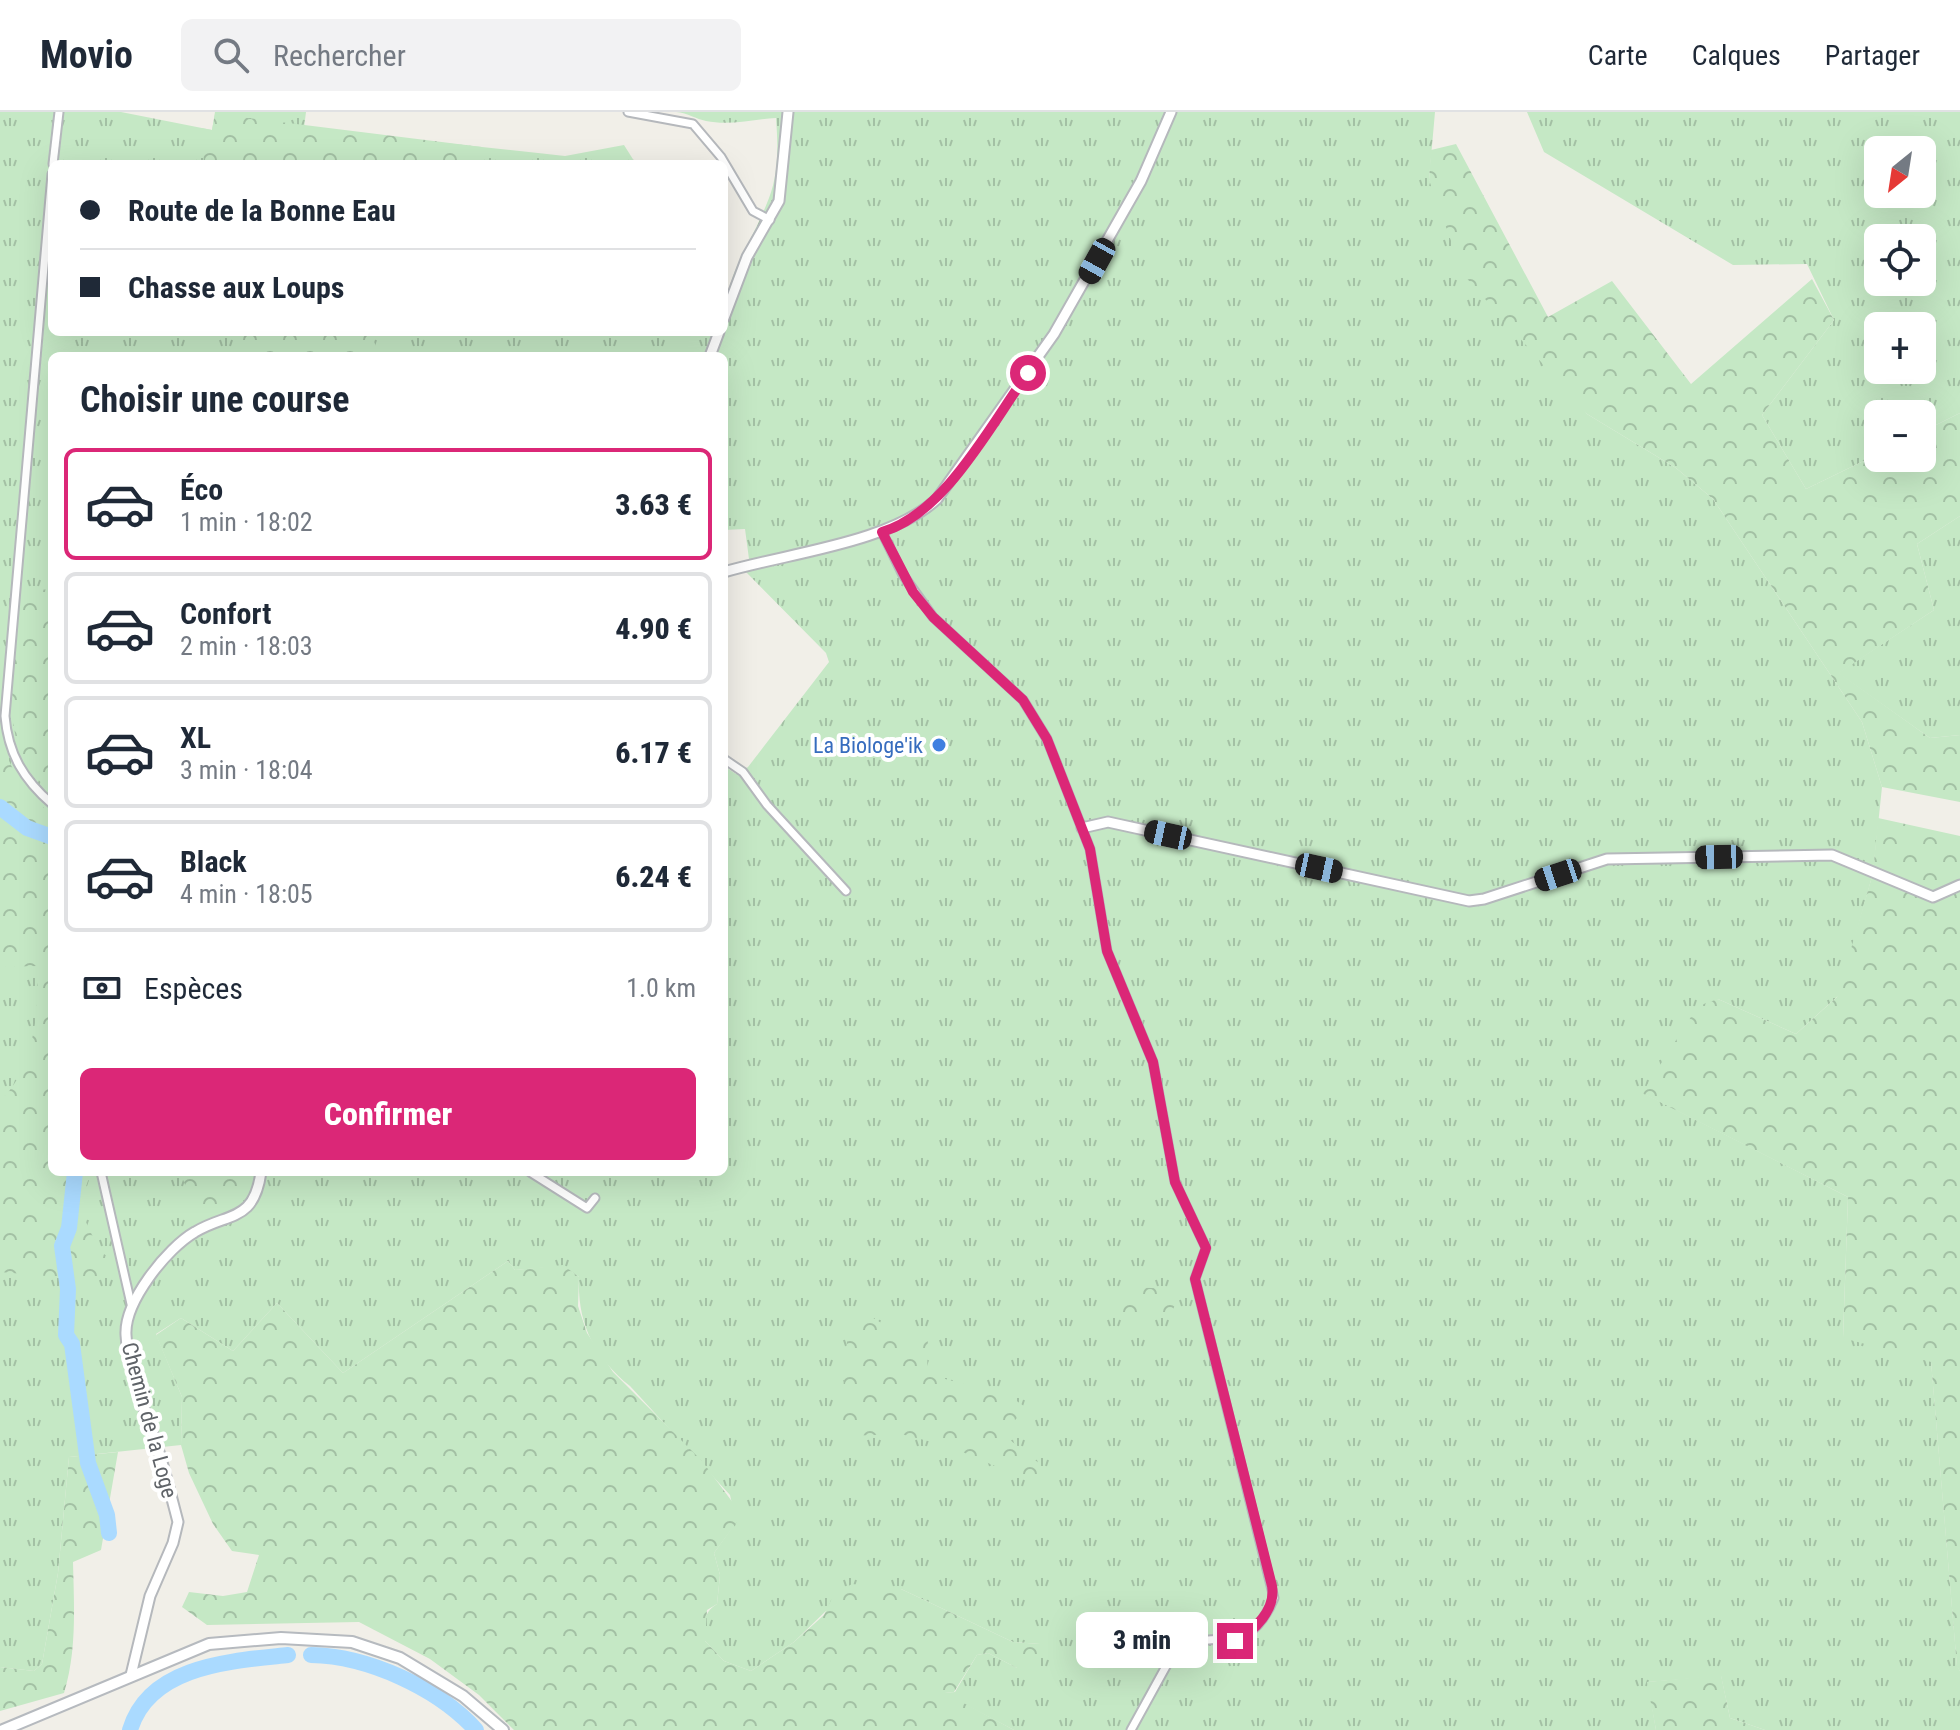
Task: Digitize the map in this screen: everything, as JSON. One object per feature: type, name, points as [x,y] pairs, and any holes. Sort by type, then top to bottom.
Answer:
[{"type":"main road","points":[[3,1730],[209,1644],[281,1638],[352,1642],[400,1658],[463,1696],[503,1730]]},
{"type":"street","points":[[53,160],[59,112]]},
{"type":"street","points":[[628,112],[693,124],[723,160]]},
{"type":"street","points":[[728,307],[747,257],[770,220],[783,180],[788,112]]},
{"type":"street","points":[[728,571],[882,532],[908,522],[937,499],[1044,349],[1141,181],[1171,112]]},
{"type":"street","points":[[728,169],[753,211],[770,220]]},
{"type":"street","points":[[48,220],[5,716],[11,751],[29,783],[48,800]]},
{"type":"street","points":[[882,532],[913,592],[933,617],[1023,700],[1047,739],[1090,849],[1107,951],[1153,1062],[1170,1165],[1206,1248],[1195,1279],[1274,1598],[1246,1635],[1235,1641],[1195,1642],[1175,1650],[1131,1730]]},
{"type":"street","points":[[728,762],[743,772],[767,805],[846,891]]},
{"type":"street","points":[[1082,828],[1108,822],[1469,901],[1484,899],[1607,859],[1832,855],[1933,897],[1960,885]]},
{"type":"street","points":[[102,1176],[131,1304]]},
{"type":"street","points":[[131,1304],[181,1242],[192,1233],[231,1220],[245,1209],[253,1199],[260,1176]]},
{"type":"street","points":[[536,1176],[587,1208],[595,1198]]},
{"type":"street","name":"Chemin de la Loge","points":[[131,1304],[126,1334],[131,1364],[178,1522],[173,1543],[150,1596],[131,1675]]},
{"type":"green space","points":[[0,112],[121,112],[212,130],[215,112],[306,112],[304,128],[565,156],[624,145],[633,160],[48,160],[48,336],[728,336],[728,292],[775,178],[776,118],[715,122],[676,112],[1435,112],[1429,180],[1587,414],[1676,468],[1713,499],[1862,722],[1882,787],[1873,873],[1839,995],[1796,1034],[1718,999],[1643,1093],[1848,1197],[1843,1337],[1931,1361],[1957,1666],[1960,1671],[1960,1730],[1765,1730],[1730,1718],[1721,1676],[1648,1682],[1656,1730],[1014,1730],[943,1693],[955,1692],[977,1655],[988,1653],[1017,1668],[1040,1644],[1013,1642],[901,1589],[832,1605],[794,1642],[751,1671],[724,1661],[705,1641],[705,1620],[717,1604],[720,1575],[714,1553],[736,1522],[730,1495],[598,1351],[590,1338],[581,1309],[579,1277],[563,1266],[515,1270],[508,1261],[343,1373],[277,1303],[233,1351],[181,1318],[156,1334],[182,1397],[181,1445],[69,1457],[58,1573],[42,1664],[34,1671],[0,1667]]},
{"type":"green space","points":[[1527,112],[1960,112],[1960,413],[1936,425],[1936,400],[1864,400],[1864,461],[1806,489],[1762,415],[1834,320],[1807,264],[1733,265],[1544,152]]},
{"type":"green space","points":[[215,114],[482,147],[476,158],[471,160],[204,160],[201,128],[212,130]]},
{"type":"green space","points":[[1456,144],[1548,317],[1612,281],[1691,384],[1812,279],[1834,320],[1762,415],[1806,489],[1864,461],[1864,472],[1936,472],[1936,425],[1960,413],[1960,516],[1917,544],[1934,610],[1839,673],[1930,738],[1960,735],[1960,802],[1882,787],[1862,722],[1713,499],[1676,468],[1587,414],[1463,274],[1429,180],[1431,150]]},
{"type":"green space","points":[[237,336],[372,336],[378,352],[239,352]]},
{"type":"green space","points":[[1960,516],[1960,735],[1930,738],[1838,673],[1934,610],[1917,544]]},
{"type":"green space","points":[[21,588],[48,590],[48,788],[25,762],[19,749],[12,691]]},
{"type":"green space","points":[[0,741],[22,789],[48,812],[48,1176],[90,1176],[79,1207],[99,1250],[113,1261],[109,1269],[94,1280],[0,1272],[0,1101],[21,1073],[27,1056],[36,1019],[38,983],[37,966],[0,967]]},
{"type":"green space","points":[[1878,818],[1960,836],[1960,1671],[1957,1667],[1931,1362],[1843,1338],[1848,1197],[1642,1093],[1698,1006],[1718,999],[1796,1034],[1837,997],[1873,873]]},
{"type":"green space","points":[[182,1176],[253,1176],[246,1192],[235,1206],[200,1222]]},
{"type":"green space","points":[[508,1261],[515,1270],[563,1265],[579,1277],[578,1306],[587,1333],[613,1372],[702,1461],[742,1515],[714,1553],[720,1575],[717,1604],[707,1610],[705,1641],[724,1661],[751,1671],[794,1642],[824,1615],[834,1594],[852,1584],[901,1589],[1013,1642],[1041,1644],[1039,1668],[1017,1668],[988,1653],[977,1655],[954,1692],[945,1693],[1014,1730],[514,1730],[479,1695],[430,1659],[359,1622],[207,1625],[182,1607],[189,1592],[223,1596],[247,1592],[259,1555],[232,1551],[213,1524],[189,1473],[181,1445],[182,1397],[156,1335],[181,1318],[233,1351],[277,1303],[343,1373]]},
{"type":"green space","points":[[1122,1287],[1182,1289],[1171,1314],[1119,1316]]},
{"type":"green space","points":[[864,1312],[889,1328],[928,1336],[927,1374],[1011,1397],[1031,1411],[1030,1416],[1019,1416],[1014,1421],[1009,1436],[1040,1464],[1037,1479],[1027,1480],[951,1447],[901,1434],[846,1436],[840,1428],[849,1317]]},
{"type":"green space","points":[[118,1452],[101,1550],[73,1562],[73,1645],[64,1693],[0,1711],[0,1667],[34,1671],[42,1664],[58,1573],[69,1457]]},
{"type":"green space","points":[[1721,1675],[1730,1718],[1765,1730],[1656,1730],[1647,1682]]},
{"type":"waterway","points":[[0,807],[27,828],[48,836]]},
{"type":"waterway","points":[[75,1176],[69,1228],[62,1246],[68,1289],[66,1335],[72,1344],[88,1463],[107,1515],[109,1533]]},
{"type":"waterway","points":[[130,1730],[140,1708],[155,1692],[174,1679],[218,1664],[288,1655]]},
{"type":"waterway","points":[[311,1655],[355,1661],[401,1677],[442,1701],[476,1730]]},
{"type":"place","name":"La Biologe'ik","points":[[939,745]]},
{"type":"route","points":[[1028,373],[937,499],[908,522],[882,532],[913,592],[933,617],[1023,700],[1047,739],[1090,849],[1107,951],[1147,1044],[1153,1062],[1170,1165],[1206,1248],[1195,1279],[1272,1586],[1274,1598],[1271,1604],[1255,1626],[1235,1641]]}]
